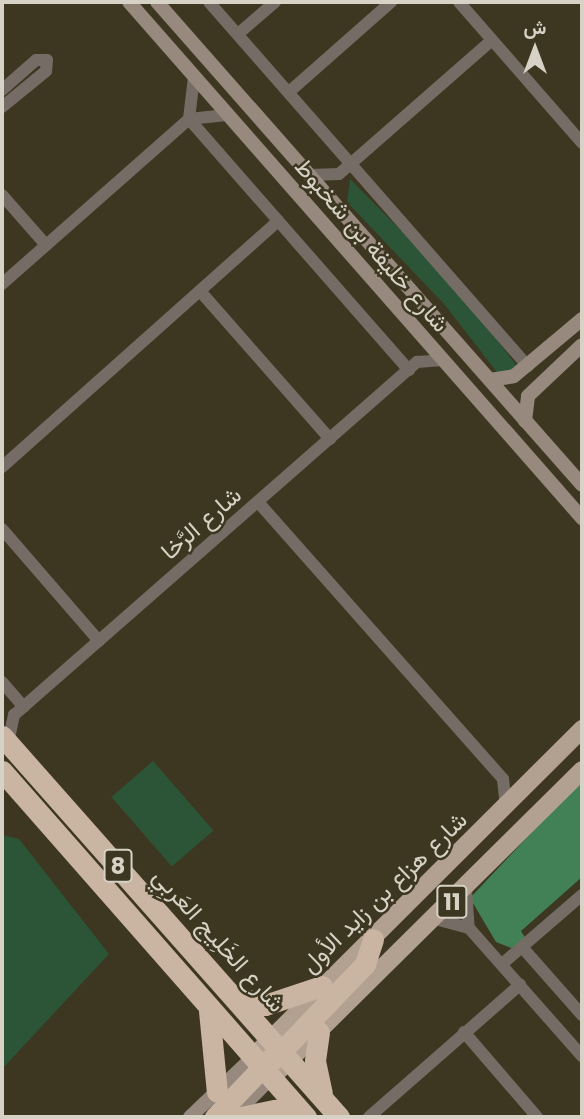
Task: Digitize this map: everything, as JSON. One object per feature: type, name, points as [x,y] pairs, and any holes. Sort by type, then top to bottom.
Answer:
[{"type":"highway","name":"شارع الخَلِيج العَربِي","points":[[5,740],[234,995],[306,1117]]},
{"type":"highway","name":"شارع الخَلِيج العَربِي","points":[[2,771],[209,1009],[272,1058],[324,1108],[340,1117]]},
{"type":"highway","points":[[139,927],[169,945],[272,1058]]},
{"type":"highway","points":[[215,1117],[365,964],[373,939]]},
{"type":"highway","points":[[234,995],[265,1005],[322,986]]},
{"type":"highway","points":[[209,1009],[218,1055],[217,1092]]},
{"type":"highway","points":[[319,1032],[314,1061],[324,1108]]},
{"type":"highway","points":[[241,1117],[275,1110],[300,1117]]},
{"type":"main road","name":"شارع خليفة بن شخبوط","points":[[129,2],[582,518]]},
{"type":"main road","name":"شارع خليفة بن شخبوط","points":[[159,3],[582,485]]},
{"type":"main road","points":[[490,380],[508,379],[528,366],[579,322]]},
{"type":"main road","points":[[551,374],[543,359],[579,322]]},
{"type":"main road","points":[[525,421],[528,396],[582,345]]},
{"type":"main road","name":"شارع هزاع بن زايد الأول","points":[[232,1117],[322,986],[373,939],[582,729]]},
{"type":"main road","name":"شارع هزاع بن زايد الأول","points":[[190,1117],[217,1092],[319,1032],[466,889],[582,770]]},
{"type":"street","points":[[209,2],[528,366]]},
{"type":"street","points":[[238,34],[275,2]]},
{"type":"street","points":[[289,92],[391,2]]},
{"type":"street","points":[[458,2],[582,143]]},
{"type":"street","points":[[310,175],[339,174],[492,40]]},
{"type":"street","points":[[2,90],[36,60],[47,60],[46,71],[2,107]]},
{"type":"street","points":[[194,77],[188,119],[278,222],[413,366]]},
{"type":"street","points":[[2,284],[188,119],[227,115]]},
{"type":"street","points":[[335,204],[339,174]]},
{"type":"street","points":[[2,195],[46,245]]},
{"type":"street","points":[[2,467],[278,222]]},
{"type":"street","points":[[200,291],[330,439]]},
{"type":"street","points":[[413,366],[420,333]]},
{"type":"street","points":[[413,366],[444,360]]},
{"type":"street","name":"شارع الرَّخا","points":[[5,740],[8,717],[24,707],[413,366]]},
{"type":"street","points":[[258,502],[503,779],[506,807]]},
{"type":"street","points":[[2,529],[99,641]]},
{"type":"street","points":[[2,682],[24,707]]},
{"type":"street","points":[[503,779],[531,781]]},
{"type":"street","points":[[466,889],[469,928]]},
{"type":"street","points":[[502,964],[582,895]]},
{"type":"street","points":[[435,919],[469,928],[582,1056]]},
{"type":"street","points":[[522,947],[582,1015]]},
{"type":"street","points":[[366,1116],[520,985]]},
{"type":"street","points":[[464,1032],[537,1117]]},
{"type":"green space","points":[[350,179],[453,283],[520,370],[504,376],[497,372],[444,304],[347,202]]},
{"type":"green space","points":[[153,761],[213,830],[172,867],[111,797]]},
{"type":"green space","points":[[582,779],[582,877],[521,931],[526,939],[511,948],[496,942],[470,898]]},
{"type":"green space","points":[[2,835],[19,839],[109,954],[2,1069]]}]
